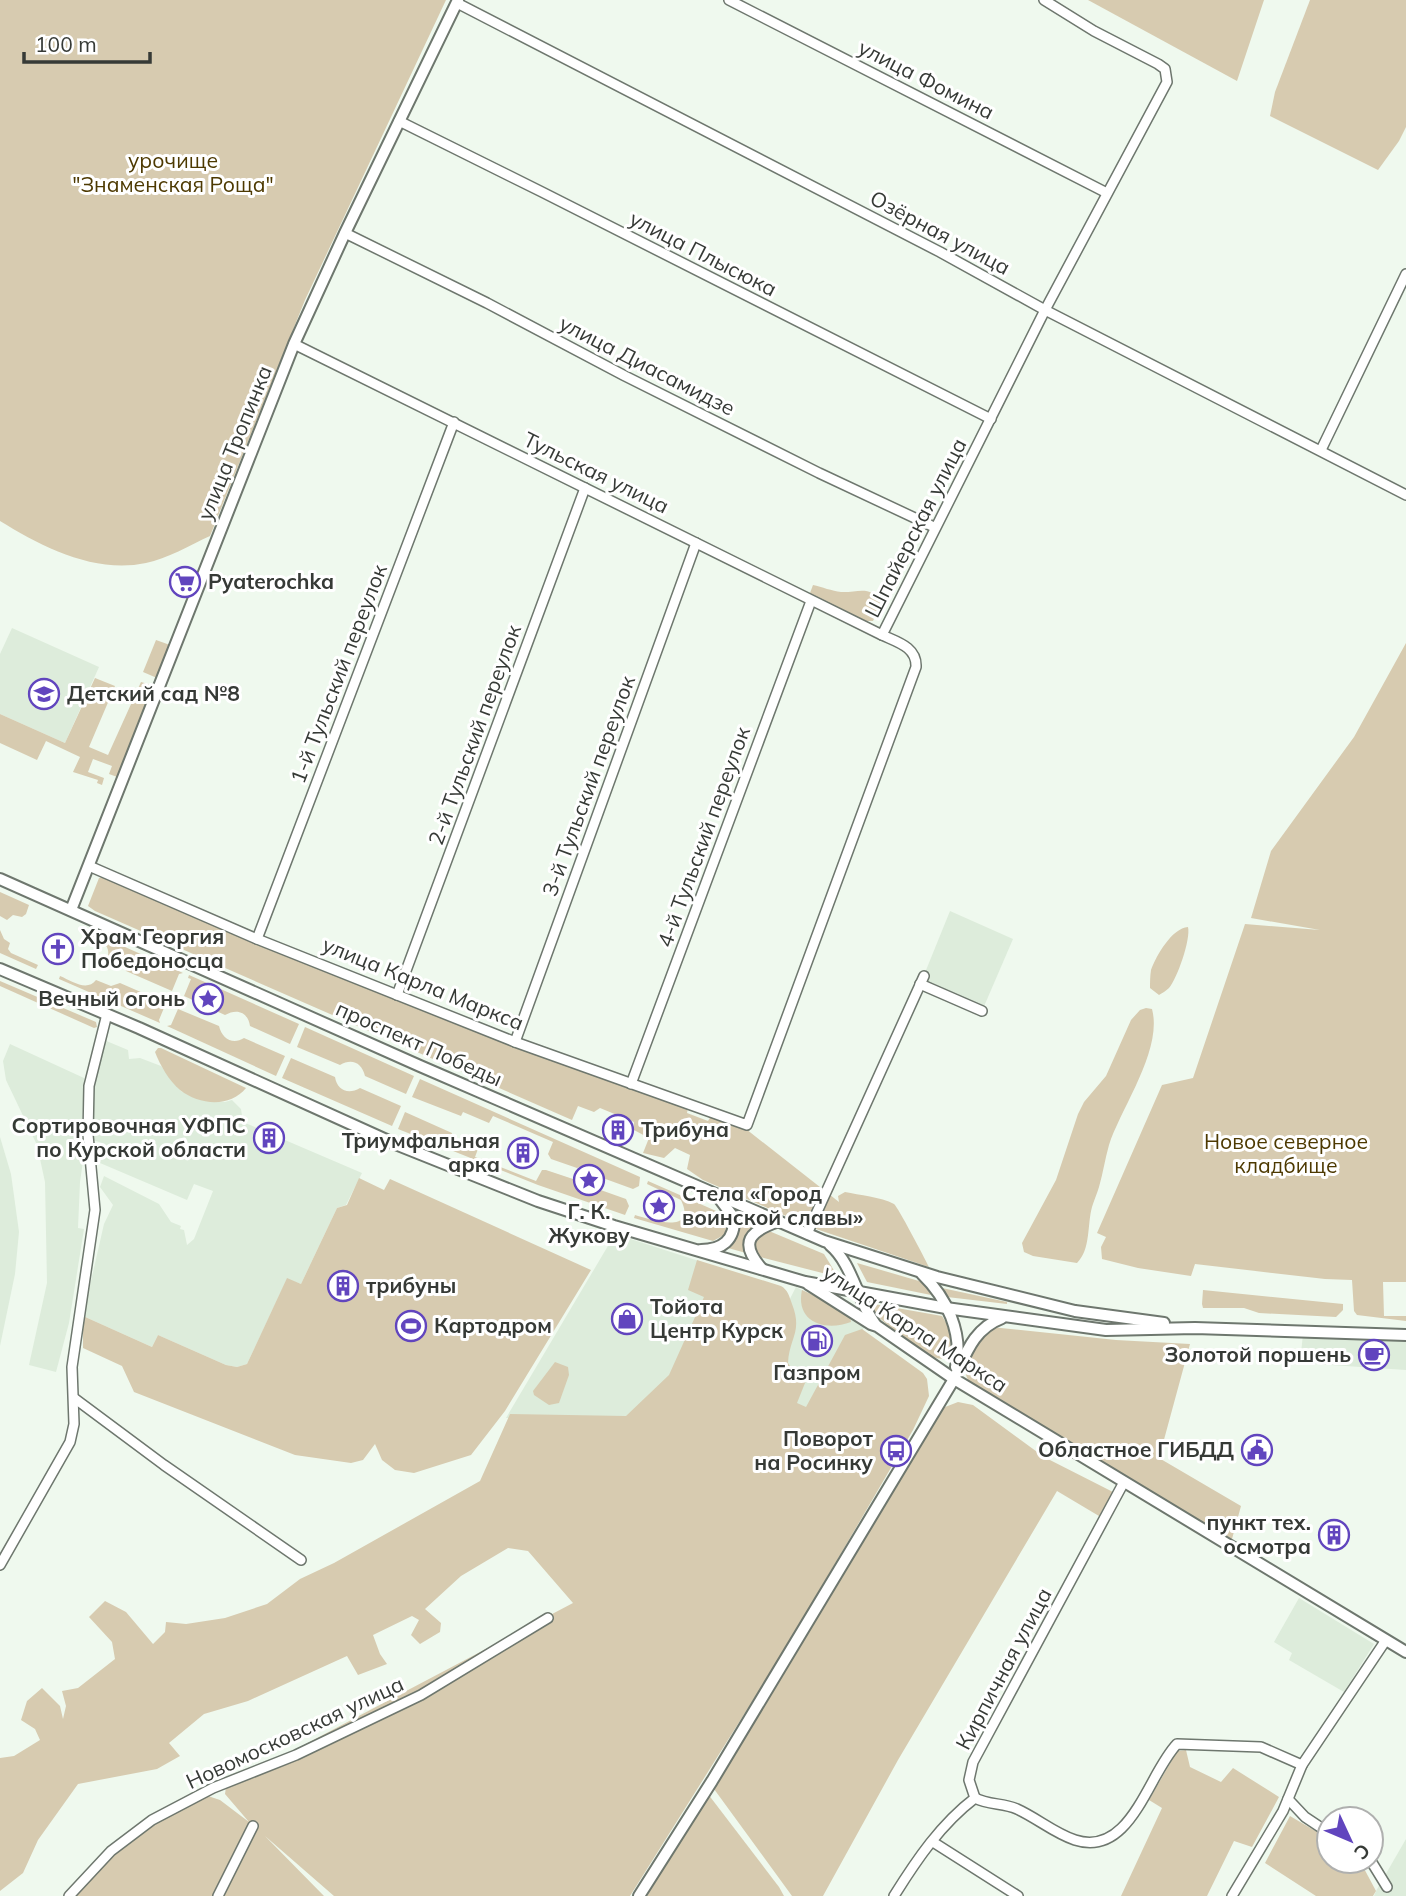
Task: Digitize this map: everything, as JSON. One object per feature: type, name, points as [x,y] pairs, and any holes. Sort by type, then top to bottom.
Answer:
[{"type":"main road","name":"улица Тропинка","points":[[71,910],[294,344],[458,2]]},
{"type":"main road","name":"проспект Победы","points":[[0,879],[395,1055],[824,1241],[920,1272],[1075,1311],[1195,1328]]},
{"type":"main road","points":[[0,969],[404,1147],[538,1200],[805,1282]]},
{"type":"main road","points":[[695,1250],[722,1247],[732,1235],[734,1218],[715,1194]]},
{"type":"main road","points":[[762,1269],[750,1252],[749,1242],[755,1231],[779,1221]]},
{"type":"main road","points":[[824,1241],[838,1252],[867,1312],[877,1326]]},
{"type":"main road","points":[[920,1272],[930,1282],[953,1321],[958,1345],[954,1380]]},
{"type":"main road","name":"улица Карла Маркса","points":[[805,1282],[946,1308],[1106,1330],[1195,1328],[1406,1335]]},
{"type":"main road","name":"улица Карла Маркса","points":[[805,1282],[877,1326],[954,1380],[1406,1652]]},
{"type":"main road","points":[[639,1896],[712,1782],[954,1380],[971,1342],[981,1329],[1005,1317]]},
{"type":"street","name":"улица Фомина","points":[[729,0],[1107,193]]},
{"type":"street","name":"Шпайерская улица","points":[[747,1125],[916,667],[914,653],[882,635],[1045,310],[1167,82],[1166,69],[1094,31],[1044,0]]},
{"type":"street","name":"Озёрная улица","points":[[458,2],[940,252],[1045,310],[1406,495]]},
{"type":"street","name":"улица Плысюка","points":[[399,121],[991,419]]},
{"type":"street","name":"улица Диасамидзе","points":[[345,233],[818,473],[934,527]]},
{"type":"street","points":[[1321,450],[1406,274]]},
{"type":"street","name":"Тульская улица","points":[[294,344],[882,635]]},
{"type":"street","name":"1-й Тульский переулок","points":[[257,939],[454,422]]},
{"type":"street","name":"2-й Тульский переулок","points":[[397,995],[585,488]]},
{"type":"street","name":"3-й Тульский переулок","points":[[515,1042],[696,542]]},
{"type":"street","name":"4-й Тульский переулок","points":[[631,1084],[811,601]]},
{"type":"street","name":"улица Карла Маркса","points":[[89,866],[257,939],[515,1042],[747,1125]]},
{"type":"street","points":[[807,1234],[922,980],[982,1011]]},
{"type":"street","points":[[0,1565],[70,1442],[74,1424],[72,1367],[95,1210],[88,1135],[89,1086],[107,1014]]},
{"type":"street","points":[[74,1398],[164,1465],[301,1560]]},
{"type":"street","name":"Кирпичная улица","points":[[975,1798],[969,1780],[973,1762],[1124,1482]]},
{"type":"street","name":"Новомосковская улица","points":[[69,1896],[111,1852],[152,1820],[213,1788],[296,1755],[421,1695],[548,1618]]},
{"type":"street","points":[[1232,1896],[1283,1811],[1302,1765],[1386,1640]]},
{"type":"street","points":[[894,1896],[915,1863],[954,1815],[975,1798],[1017,1809],[1078,1841],[1107,1840],[1122,1830],[1177,1744],[1261,1747],[1302,1765]]},
{"type":"street","points":[[1288,1799],[1315,1824]]},
{"type":"street","points":[[219,1896],[253,1826]]},
{"type":"street","points":[[933,1842],[1018,1896]]},
{"type":"street","points":[[1380,1875],[1387,1887]]},
{"type":"shaded area","name":"Детский сад №8","points":[[12,628],[99,667],[65,743],[0,714],[0,654]]},
{"type":"shaded area","points":[[950,911],[1013,939],[982,1011],[920,985]]},
{"type":"shaded area","points":[[104,1040],[128,1050],[129,1059],[140,1058],[161,1066],[181,1091],[196,1098],[225,1102],[232,1100],[241,1109],[243,1122],[362,1173],[346,1205],[337,1208],[301,1284],[287,1279],[247,1364],[237,1367],[226,1365],[158,1335],[152,1347],[83,1316],[104,1224],[113,1205],[100,1187],[104,1176],[159,1204],[171,1222],[184,1230],[187,1245],[194,1239],[213,1191],[194,1184],[187,1200],[100,1163],[105,1144],[93,1140],[91,1107]]},
{"type":"shaded area","points":[[10,1044],[84,1078],[82,1125],[85,1147],[78,1228],[84,1229],[69,1323],[56,1372],[29,1365],[47,1283],[45,1182],[37,1145],[6,1080],[3,1061]]},
{"type":"shaded area","points":[[0,1137],[11,1174],[19,1232],[15,1274],[0,1346]]},
{"type":"shaded area","points":[[615,1234],[702,1262],[693,1288],[708,1293],[673,1376],[627,1420],[506,1418]]},
{"type":"shaded area","points":[[796,1287],[866,1324],[814,1417],[748,1381]]},
{"type":"shaded area","points":[[1303,1334],[1406,1339],[1406,1370],[1300,1363]]},
{"type":"shaded area","points":[[1299,1598],[1374,1644],[1344,1692],[1289,1660],[1292,1653],[1274,1642]]},
{"type":"shaded area","points":[[1406,1839],[1406,1896],[1374,1896],[1376,1891]]},
{"type":"green space","name":"урочище \"Знаменская Роща\"","points":[[0,0],[446,0],[305,300],[210,536],[154,561],[108,565],[88,561],[51,549],[0,521]]},
{"type":"green space","points":[[1088,0],[1264,0],[1237,81]]},
{"type":"green space","points":[[1310,0],[1406,0],[1406,127],[1378,170],[1270,116],[1275,92]]},
{"type":"green space","points":[[813,585],[841,592],[868,591],[881,603],[873,621],[866,621],[816,600],[810,593]]},
{"type":"green space","points":[[156,640],[170,645],[157,678],[143,672]]},
{"type":"green space","name":"Новое северное кладбище","points":[[1406,643],[1406,1282],[1383,1282],[1384,1316],[1406,1316],[1406,1321],[1357,1315],[1354,1311],[1352,1280],[1195,1264],[1191,1276],[1102,1259],[1101,1247],[1106,1237],[1097,1233],[1162,1085],[1193,1078],[1245,924],[1320,930],[1251,918],[1271,851],[1354,737]]},
{"type":"green space","points":[[95,678],[115,686],[89,747],[108,755],[141,682],[158,687],[120,778],[109,774],[112,766],[93,759],[88,772],[104,778],[102,785],[97,783],[98,780],[73,772],[80,757],[46,741],[37,760],[0,743],[0,714],[65,743]]},
{"type":"green space","points":[[103,877],[688,1108],[687,1113],[708,1121],[711,1116],[746,1129],[839,1202],[838,1196],[845,1192],[894,1204],[929,1267],[816,1229],[703,1180],[687,1169],[690,1155],[675,1148],[664,1158],[643,1153],[649,1138],[634,1130],[634,1122],[600,1108],[594,1112],[578,1106],[572,1120],[95,911],[88,906],[99,878]]},
{"type":"green space","points":[[0,892],[29,905],[26,914],[22,917],[13,915],[7,920],[0,916]]},
{"type":"green space","points":[[1188,927],[1183,959],[1176,976],[1169,988],[1159,995],[1150,988],[1153,964],[1171,937]]},
{"type":"green space","points":[[85,929],[183,973],[179,974],[172,991],[126,971],[123,963],[108,956],[105,944],[84,934]]},
{"type":"green space","points":[[0,930],[4,939],[10,943],[8,949],[11,953],[38,965],[36,969],[0,953]]},
{"type":"green space","points":[[189,975],[299,1024],[290,1044],[250,1026],[247,1017],[241,1013],[225,1015],[214,1010],[221,994],[202,986],[195,1001],[184,996],[191,979],[188,978]]},
{"type":"green space","points":[[60,976],[84,985],[96,980],[111,986],[120,983],[166,1003],[160,1023],[59,979]]},
{"type":"green space","points":[[0,981],[96,1022],[97,1027],[0,986]]},
{"type":"green space","points":[[178,1009],[219,1026],[228,1039],[236,1041],[244,1038],[285,1056],[276,1076],[167,1026],[171,1025]]},
{"type":"green space","points":[[1152,1009],[1152,1042],[1109,1145],[1092,1207],[1085,1251],[1077,1263],[1024,1252],[1022,1243],[1056,1180],[1084,1102],[1106,1076],[1131,1020],[1140,1010]]},
{"type":"green space","points":[[305,1027],[414,1076],[406,1094],[365,1076],[356,1063],[340,1065],[297,1047]]},
{"type":"green space","points":[[158,1048],[246,1088],[232,1099],[223,1101],[196,1099],[180,1090],[165,1072],[155,1052]]},
{"type":"green space","points":[[291,1058],[335,1077],[344,1090],[360,1088],[401,1106],[392,1126],[282,1078]]},
{"type":"green space","points":[[420,1079],[640,1177],[639,1186],[633,1189],[600,1177],[599,1171],[584,1165],[577,1168],[551,1159],[548,1154],[553,1142],[493,1116],[489,1123],[463,1112],[461,1116],[412,1097]]},
{"type":"green space","points":[[405,1112],[452,1133],[451,1138],[478,1149],[475,1157],[536,1181],[542,1170],[546,1170],[573,1179],[574,1185],[592,1192],[595,1188],[626,1199],[629,1206],[625,1215],[538,1185],[398,1129]]},
{"type":"green space","name":"Картодром","points":[[359,1178],[384,1190],[390,1179],[591,1270],[505,1411],[471,1455],[414,1473],[395,1470],[382,1460],[375,1444],[363,1460],[351,1463],[295,1455],[134,1392],[122,1366],[83,1348],[83,1316],[152,1347],[158,1335],[226,1365],[237,1367],[247,1364],[287,1278],[301,1284],[337,1208],[347,1205]]},
{"type":"green space","points":[[648,1181],[723,1214],[727,1225],[724,1235],[713,1241],[634,1218],[635,1215],[678,1222],[683,1218],[681,1200],[647,1184]]},
{"type":"green space","points":[[740,1219],[756,1225],[745,1237],[746,1253],[728,1248],[739,1234]]},
{"type":"green space","points":[[769,1231],[824,1254],[838,1277],[756,1256],[756,1239]]},
{"type":"green space","points":[[697,1260],[781,1286],[787,1291],[796,1322],[788,1363],[794,1372],[807,1378],[797,1403],[806,1407],[845,1335],[862,1329],[923,1373],[927,1379],[929,1396],[913,1430],[787,1646],[630,1896],[334,1896],[265,1836],[324,1896],[69,1896],[141,1829],[205,1795],[220,1800],[249,1822],[225,1794],[226,1787],[230,1784],[573,1603],[528,1551],[508,1548],[461,1576],[425,1609],[441,1623],[440,1632],[420,1644],[411,1635],[419,1620],[412,1616],[373,1635],[387,1664],[358,1675],[347,1656],[248,1701],[204,1714],[169,1743],[180,1756],[157,1769],[78,1784],[38,1840],[23,1873],[0,1891],[0,1758],[14,1756],[40,1740],[35,1729],[21,1720],[27,1701],[42,1688],[60,1706],[63,1719],[66,1706],[62,1691],[78,1688],[115,1659],[112,1642],[89,1617],[105,1601],[126,1612],[153,1644],[165,1632],[166,1622],[186,1624],[225,1618],[267,1604],[300,1579],[334,1563],[480,1481],[510,1414],[626,1416],[669,1375],[704,1297],[688,1290]]},
{"type":"green space","points":[[857,1263],[919,1281],[931,1295],[867,1282]]},
{"type":"green space","points":[[942,1288],[1007,1302],[1007,1304],[947,1297]]},
{"type":"green space","points":[[802,1290],[850,1317],[851,1322],[831,1326],[814,1322],[803,1310]]},
{"type":"green space","points":[[1203,1290],[1343,1304],[1343,1310],[1336,1317],[1259,1313],[1244,1308],[1203,1308]]},
{"type":"green space","points":[[874,1304],[942,1316],[950,1336],[948,1357],[941,1359],[932,1356],[911,1344],[875,1314],[870,1306]]},
{"type":"green space","points":[[991,1327],[1116,1340],[1190,1344],[1159,1458],[1241,1506],[1232,1539],[1056,1441],[972,1385],[967,1378],[966,1362],[974,1347]]},
{"type":"green space","points":[[555,1362],[568,1367],[569,1375],[559,1403],[549,1405],[534,1395],[533,1391]]},
{"type":"green space","points":[[958,1402],[973,1405],[1044,1457],[1113,1492],[1099,1516],[1057,1491],[898,1760],[823,1896],[792,1896],[714,1789],[940,1409]]},
{"type":"green space","points":[[1186,1750],[1190,1767],[1221,1782],[1233,1768],[1279,1797],[1252,1847],[1234,1841],[1207,1896],[1121,1896],[1162,1808],[1149,1800],[1177,1751]]},
{"type":"green space","points":[[708,1794],[779,1887],[784,1896],[647,1896]]},
{"type":"green space","points":[[1290,1816],[1315,1831],[1315,1875],[1367,1875],[1376,1891],[1373,1896],[1316,1896],[1265,1863]]},
{"type":"place","name":"Pyaterochka","points":[[185,582]]},
{"type":"place","name":"Детский сад №8","points":[[44,694]]},
{"type":"place","name":"Храм Георгия Победоносца","points":[[58,949]]},
{"type":"place","name":"Вечный огонь","points":[[208,999]]},
{"type":"place","name":"Трибуна","points":[[618,1130]]},
{"type":"place","name":"Сортировочная УФПС по Курской области","points":[[269,1138]]},
{"type":"place","name":"Триумфальная арка","points":[[523,1153]]},
{"type":"place","name":"Г. К. Жукову","points":[[589,1180]]},
{"type":"place","name":"Стела «Город воинской славы»","points":[[659,1206]]},
{"type":"place","name":"трибуны","points":[[343,1286]]},
{"type":"place","name":"Тойота Центр Курск","points":[[627,1319]]},
{"type":"place","name":"Картодром","points":[[411,1326]]},
{"type":"place","name":"Газпром","points":[[817,1341]]},
{"type":"place","name":"Золотой поршень","points":[[1374,1355]]},
{"type":"place","name":"Областное ГИБДД","points":[[1257,1450]]},
{"type":"place","name":"Поворот на Росинку","points":[[896,1451]]},
{"type":"place","name":"пункт тех. осмотра","points":[[1334,1535]]}]
